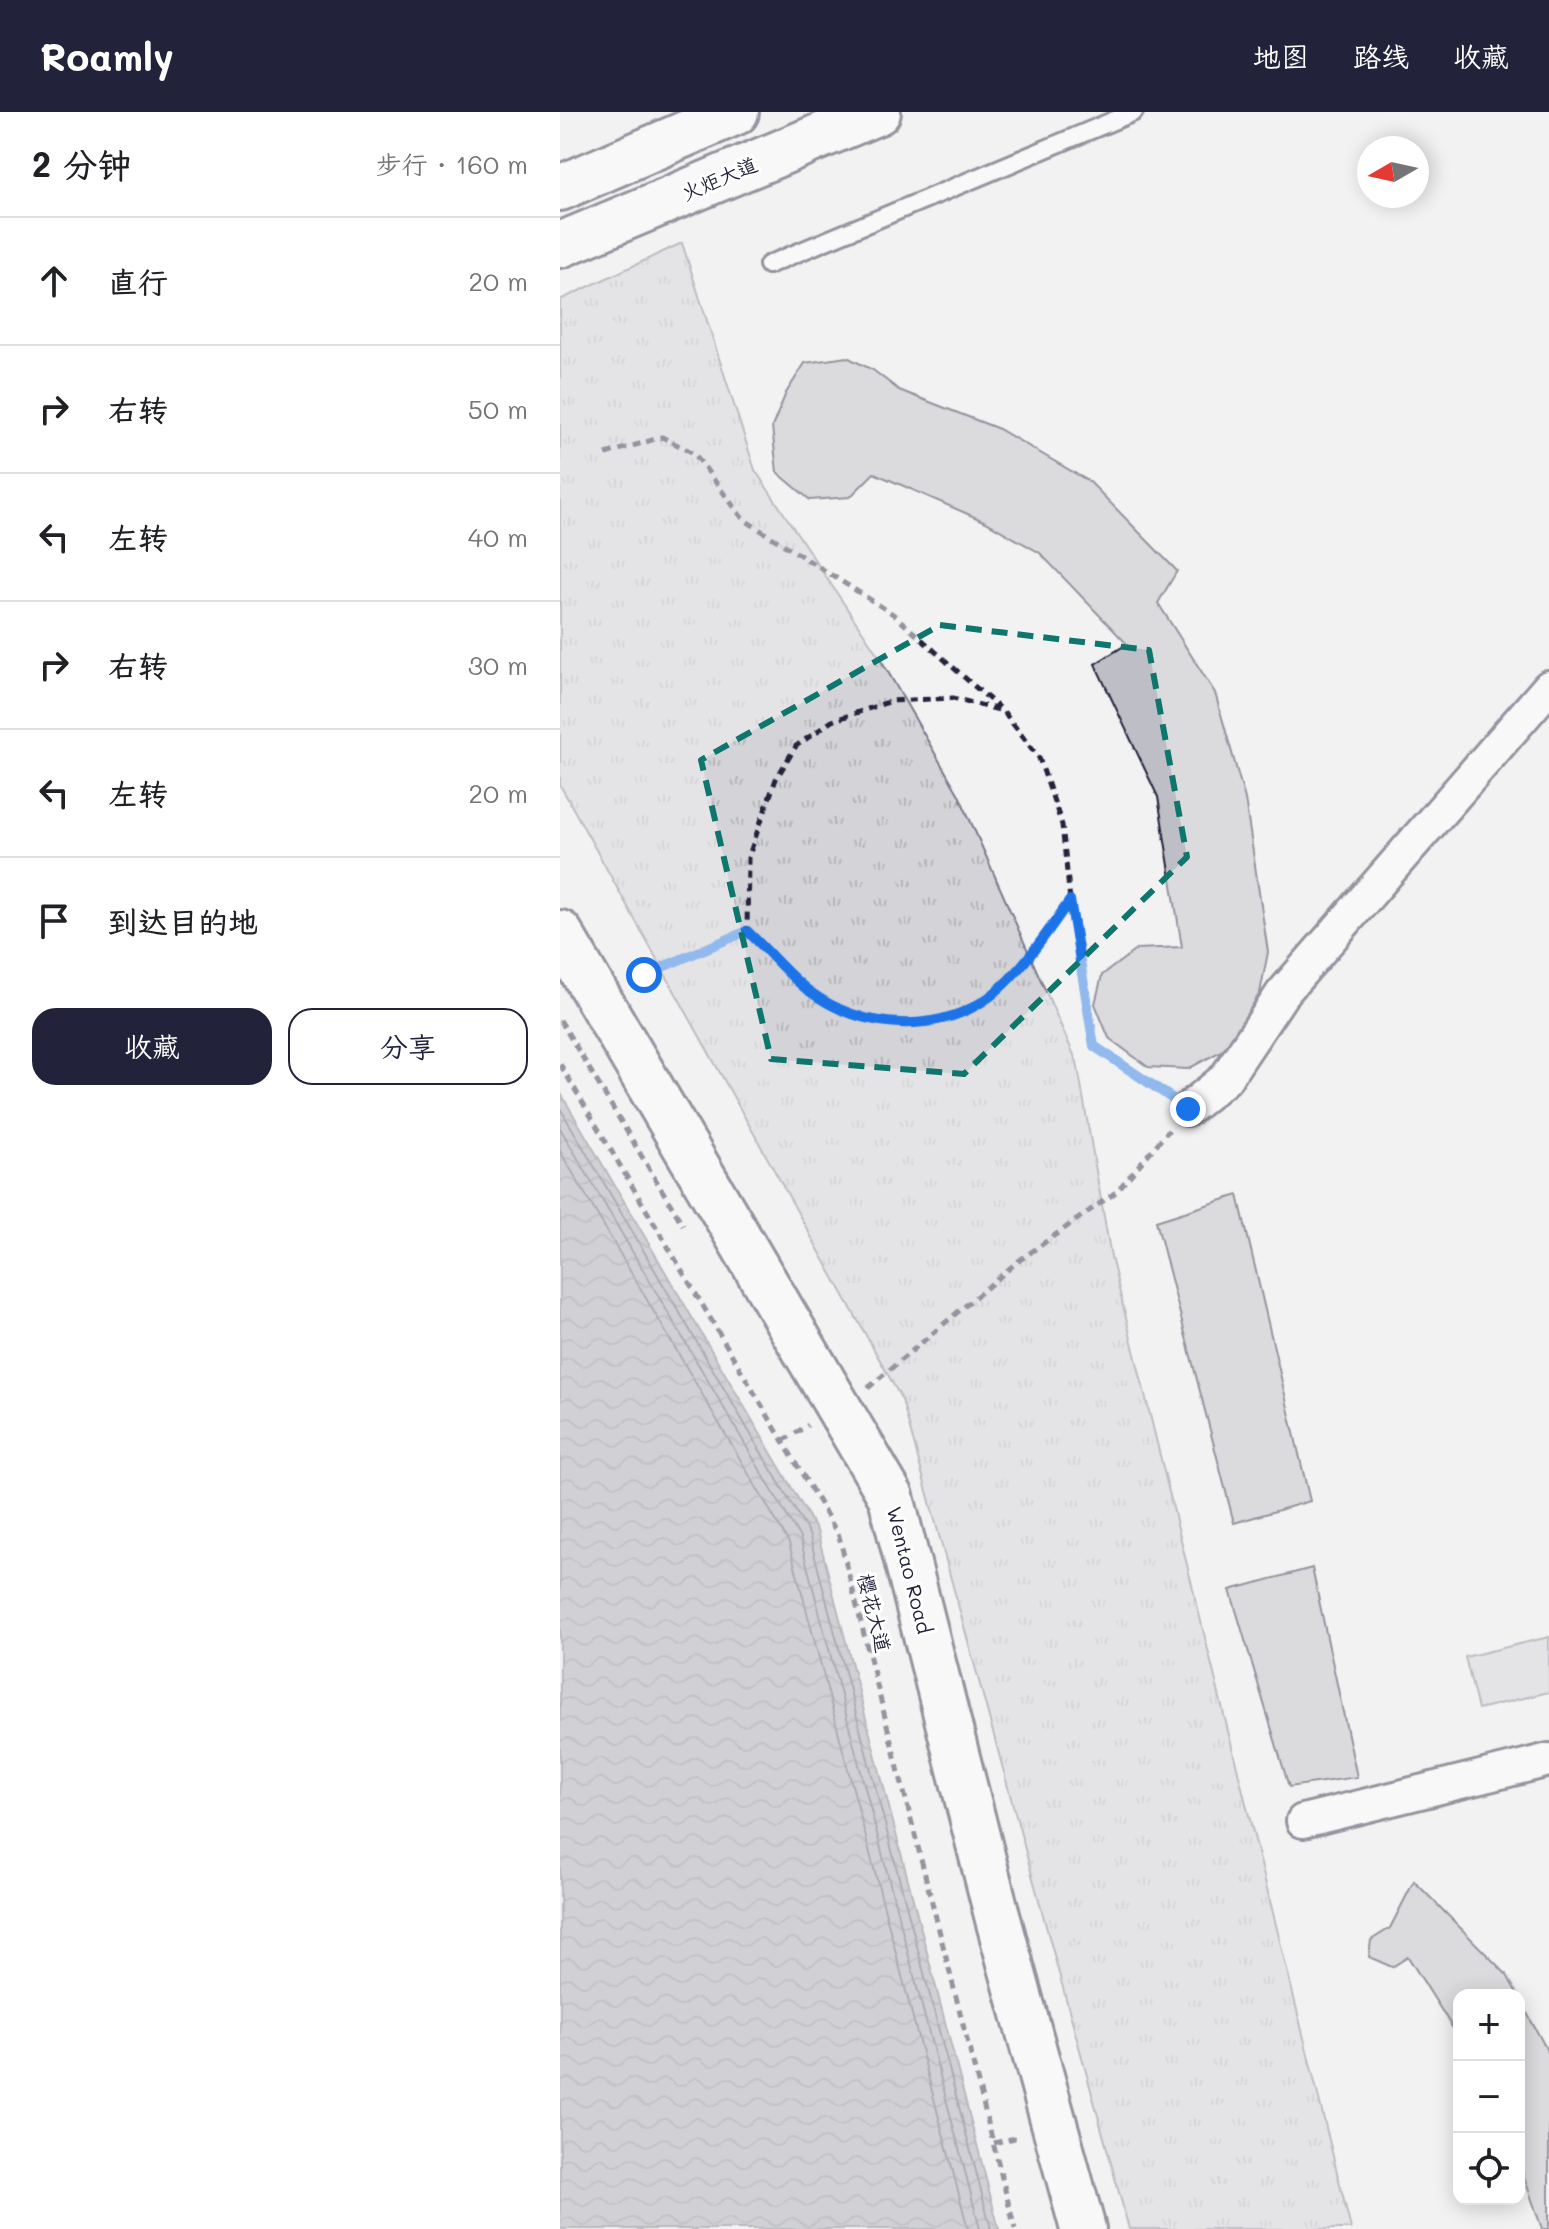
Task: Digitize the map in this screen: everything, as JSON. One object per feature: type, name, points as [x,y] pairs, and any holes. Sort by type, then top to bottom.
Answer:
[{"type":"main road","points":[[560,188],[736,112]]},
{"type":"main road","name":"火炬大道","points":[[560,245],[878,112]]},
{"type":"main road","name":"Wentao Road","points":[[560,933],[891,1497],[998,1919],[1083,2229]]},
{"type":"street","points":[[1188,1109],[1225,1079],[1282,994],[1549,687]]},
{"type":"street","points":[[1303,1821],[1549,1760]]},
{"type":"lane","points":[[768,265],[1134,112]]},
{"type":"path","points":[[606,454],[662,437],[694,453],[743,519],[893,614],[1003,711],[1039,758],[1062,825],[1070,900],[1094,1046],[1188,1109],[1116,1192],[1017,1262],[873,1384]]},
{"type":"path","points":[[1003,711],[953,698],[891,701],[832,721],[796,746],[776,779],[748,858],[747,931],[809,991],[842,1008],[874,1023],[940,1022],[992,995],[1043,938],[1070,900]]},
{"type":"path","points":[[644,975],[747,931]]},
{"type":"path","points":[[560,1020],[691,1237]]},
{"type":"path","name":"樱花大道","points":[[560,1064],[839,1536],[1015,2229]]},
{"type":"path","points":[[797,1413],[813,1440]]},
{"type":"path","points":[[783,1441],[805,1427]]},
{"type":"path","points":[[1015,2122],[1022,2152]]},
{"type":"path","points":[[993,2143],[1018,2137]]},
{"type":"highlighted area","points":[[940,625],[1149,650],[1187,857],[964,1074],[771,1059],[701,760]]},
{"type":"green space","points":[[682,243],[755,470],[880,658],[959,795],[1077,1062],[1111,1257],[1351,2229],[1129,2229],[902,1400],[560,785],[560,300]]},
{"type":"green space","points":[[1549,1637],[1549,1692],[1478,1709],[1465,1657]]},
{"type":"water","points":[[560,1092],[817,1531],[999,2229],[560,2229]]},
{"type":"building","points":[[847,357],[873,370],[899,390],[999,429],[1090,482],[1177,571],[1158,603],[1215,693],[1245,799],[1268,952],[1260,993],[1225,1049],[1188,1069],[1148,1067],[1109,1038],[1095,1004],[1102,975],[1137,949],[1182,947],[1158,797],[1095,664],[1127,644],[1040,553],[986,522],[874,473],[850,497],[810,500],[777,472],[772,427],[786,393],[805,363]]},
{"type":"building","points":[[1238,1195],[1310,1501],[1234,1523],[1156,1221]]},
{"type":"building","points":[[1312,1568],[1357,1777],[1289,1787],[1230,1590]]},
{"type":"building","points":[[1414,1881],[1507,1975],[1515,1989],[1453,1989],[1453,2028],[1408,1957],[1392,1967],[1369,1957],[1371,1940],[1390,1928]]},
{"type":"building","points":[[1525,2009],[1549,2054],[1549,2229],[1542,2229],[1525,2179]]},
{"type":"route","points":[[644,975],[747,931],[809,991],[842,1008],[874,1023],[940,1022],[992,995],[1043,938],[1070,900],[1094,1046],[1188,1109]]}]
